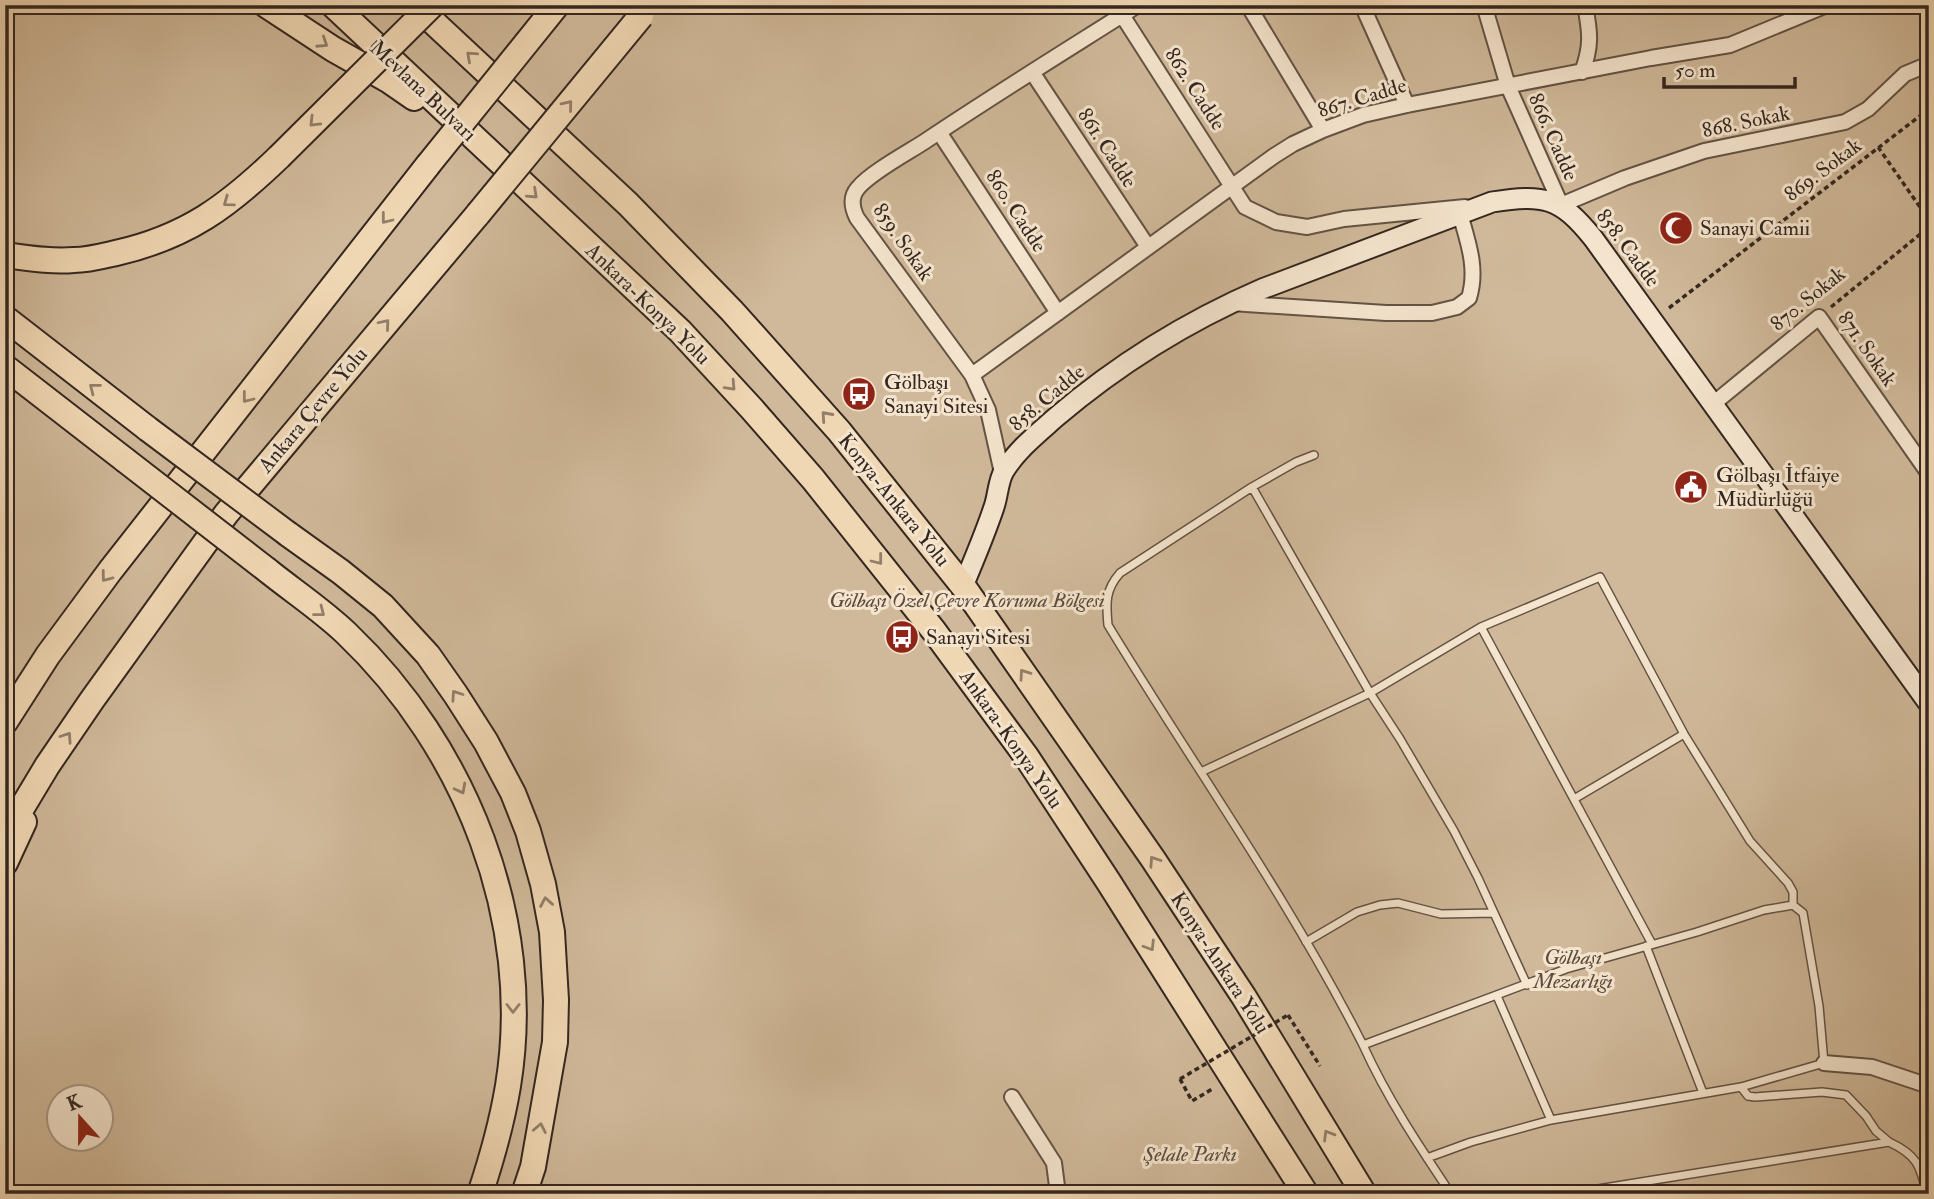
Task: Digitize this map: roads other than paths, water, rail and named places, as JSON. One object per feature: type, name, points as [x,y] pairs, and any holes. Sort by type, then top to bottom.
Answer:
[{"type":"highway","points":[[266,5],[332,49],[388,80],[483,147]]},
{"type":"highway","name":"Mevlana Bulvarı","points":[[333,5],[483,147]]},
{"type":"highway","name":"Konya-Ankara Yolu","points":[[415,5],[628,204],[732,311],[839,431],[963,586],[1237,985],[1364,1194]]},
{"type":"highway","points":[[5,255],[75,261],[142,247],[172,236],[206,218],[238,195],[279,157],[432,5]]},
{"type":"highway","points":[[5,722],[48,655],[110,571],[557,5]]},
{"type":"highway","name":"Ankara Çevre Yolu","points":[[5,836],[47,766],[92,700],[226,514],[645,11]]},
{"type":"highway","name":"Ankara-Konya Yolu","points":[[483,147],[680,331],[813,479],[934,631],[1026,756],[1306,1194]]},
{"type":"highway","points":[[5,318],[383,606],[428,655],[485,742],[513,793],[528,831],[543,884],[552,932],[556,1000],[555,1042],[533,1167],[524,1194]]},
{"type":"highway","points":[[5,368],[346,632],[397,687],[437,743],[467,800],[485,845],[509,941],[513,1006],[508,1085],[493,1154],[480,1194]]},
{"type":"highway","points":[[5,863],[47,766]]},
{"type":"highway","points":[[1276,1146],[1283,1194]]},
{"type":"street","name":"859. Sokak","points":[[963,586],[990,518],[1002,473],[988,410],[960,356],[856,218],[852,199],[856,189],[867,179],[1138,5]]},
{"type":"street","points":[[1248,5],[1323,130]]},
{"type":"street","points":[[1362,5],[1407,105]]},
{"type":"street","name":"866. Cadde","points":[[1484,5],[1508,86],[1561,205]]},
{"type":"street","points":[[1582,72],[1591,39],[1585,5]]},
{"type":"street","name":"867. Cadde","points":[[972,375],[1232,186],[1293,144],[1323,130],[1363,115],[1407,105],[1730,46],[1827,5]]},
{"type":"street","name":"862. Cadde","points":[[1122,15],[1245,207],[1276,222],[1307,227],[1344,219],[1482,206]]},
{"type":"street","name":"868. Sokak","points":[[1561,205],[1625,178],[1704,151],[1845,122],[1868,109],[1905,74],[1929,64]]},
{"type":"street","name":"861. Cadde","points":[[1032,72],[1148,247]]},
{"type":"street","name":"860. Cadde","points":[[939,132],[1058,313]]},
{"type":"street","name":"858. Cadde","points":[[1002,473],[1036,434],[1077,399],[1130,361],[1230,303],[1492,202],[1521,198],[1546,200],[1561,205],[1577,218],[1593,238],[1929,704]]},
{"type":"street","points":[[1230,303],[1398,313],[1432,313],[1457,307],[1469,298],[1474,275],[1460,214]]},
{"type":"street","name":"870. Sokak","points":[[1713,404],[1819,317]]},
{"type":"street","name":"871. Sokak","points":[[1819,317],[1929,474]]},
{"type":"street","points":[[1824,1063],[1872,1067],[1929,1086]]},
{"type":"street","points":[[1012,1097],[1054,1163],[1059,1194]]},
{"type":"lane","points":[[1314,455],[1296,462],[1252,488],[1120,573],[1110,584],[1107,598],[1108,625],[1306,942],[1338,996],[1374,1068],[1451,1194]]},
{"type":"lane","points":[[1252,488],[1370,693],[1428,786],[1472,866],[1527,985]]},
{"type":"lane","points":[[1202,772],[1370,693],[1480,627],[1600,577],[1684,734],[1749,841],[1788,883],[1793,892],[1793,905]]},
{"type":"lane","points":[[1480,627],[1574,799],[1649,945],[1703,1093]]},
{"type":"lane","points":[[1574,799],[1684,734]]},
{"type":"lane","points":[[1306,942],[1357,912],[1380,905],[1398,903],[1441,914],[1494,913]]},
{"type":"lane","points":[[1363,1045],[1566,970],[1764,910],[1793,905],[1803,913],[1819,1006],[1824,1063],[1741,1087],[1551,1120],[1471,1142],[1427,1158]]},
{"type":"lane","points":[[1497,996],[1551,1120]]},
{"type":"lane","points":[[1741,1087],[1748,1096],[1755,1097],[1822,1092],[1846,1095],[1876,1131],[1889,1142],[1905,1149],[1916,1161],[1927,1194]]},
{"type":"lane","points":[[1567,1194],[1889,1142]]},
{"type":"place","name":"Sanayi Camii","points":[[1676,228]]},
{"type":"place","name":"Gölbaşı Sanayi Sitesi","points":[[859,394]]},
{"type":"place","name":"Gölbaşı İtfaiye Müdürlüğü","points":[[1691,487]]},
{"type":"place","name":"Sanayi Sitesi","points":[[902,637]]},
{"type":"park label","name":"Gölbaşı Özel Çevre Koruma Bölgesi","points":[[967,600]]},
{"type":"park label","name":"Gölbaşı Mezarlığı","points":[[1573,969]]},
{"type":"park label","name":"Şelale Parkı","points":[[1190,1154]]}]
